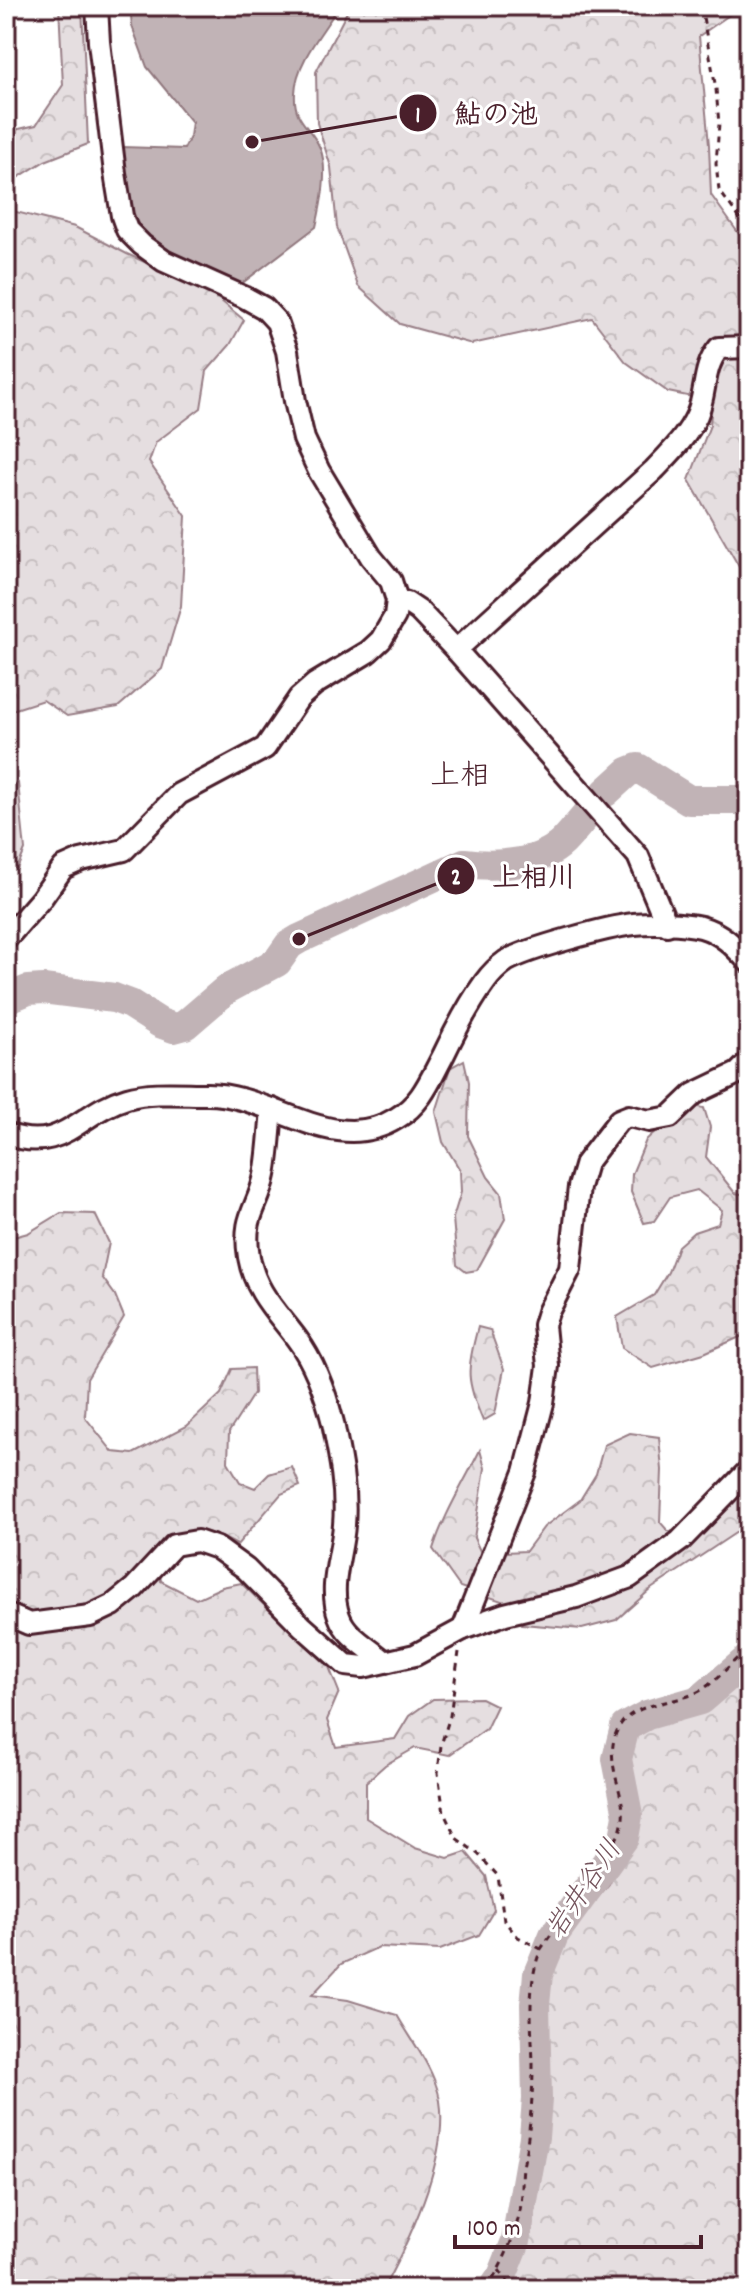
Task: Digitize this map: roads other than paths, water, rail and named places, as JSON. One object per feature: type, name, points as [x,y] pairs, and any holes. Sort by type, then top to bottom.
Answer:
[{"type":"street","points":[[6,939],[63,868],[81,860],[124,850],[179,794],[265,748],[299,698],[381,640],[395,616],[397,600],[391,581],[371,557],[319,471],[304,439],[287,351],[277,322],[264,308],[244,297],[164,261],[127,230],[115,173],[97,6]]},
{"type":"street","points":[[456,650],[684,439],[699,412],[710,359],[719,348],[749,347]]},
{"type":"street","points":[[397,600],[419,611],[456,650],[638,856],[667,925]]},
{"type":"street","points":[[6,1134],[19,1139],[45,1141],[63,1134],[106,1106],[130,1097],[216,1093],[238,1096],[317,1127],[345,1132],[370,1129],[397,1119],[416,1103],[429,1085],[485,981],[503,962],[634,924],[698,927],[721,934],[749,962]]},
{"type":"street","points":[[463,1629],[525,1472],[543,1403],[546,1378],[544,1325],[570,1269],[579,1187],[586,1163],[619,1120],[629,1116],[649,1121],[670,1117],[704,1087],[738,1073],[749,1062]]},
{"type":"street","points":[[272,1109],[265,1177],[246,1225],[249,1256],[254,1279],[268,1305],[298,1341],[316,1373],[331,1418],[343,1472],[344,1525],[336,1572],[339,1617],[354,1638],[385,1662]]},
{"type":"street","points":[[6,1614],[29,1624],[90,1616],[113,1605],[134,1588],[174,1545],[197,1541],[217,1548],[246,1569],[346,1665],[363,1667],[415,1655],[463,1629],[505,1614],[576,1597],[630,1577],[680,1541],[749,1470]]},
{"type":"waterway","points":[[606,792],[628,772],[638,768],[689,800],[749,800]]},
{"type":"waterway","points":[[6,999],[28,990],[43,989],[114,998],[160,1023],[174,1028],[185,1025],[227,989],[277,962],[289,945],[299,939],[464,863],[516,863],[542,856],[563,842],[589,812]]},
{"type":"waterway","name":"岩井谷川","points":[[493,2289],[502,2276],[516,2241],[534,2137],[538,1974],[554,1935],[624,1838],[628,1815],[617,1759],[625,1727],[647,1715],[700,1700],[749,1658]]},
{"type":"place","name":"鮎の池","points":[[252,142]]},
{"type":"place","name":"上相川","points":[[299,939]]},
{"type":"district","name":"上相","points":[[460,778]]}]
